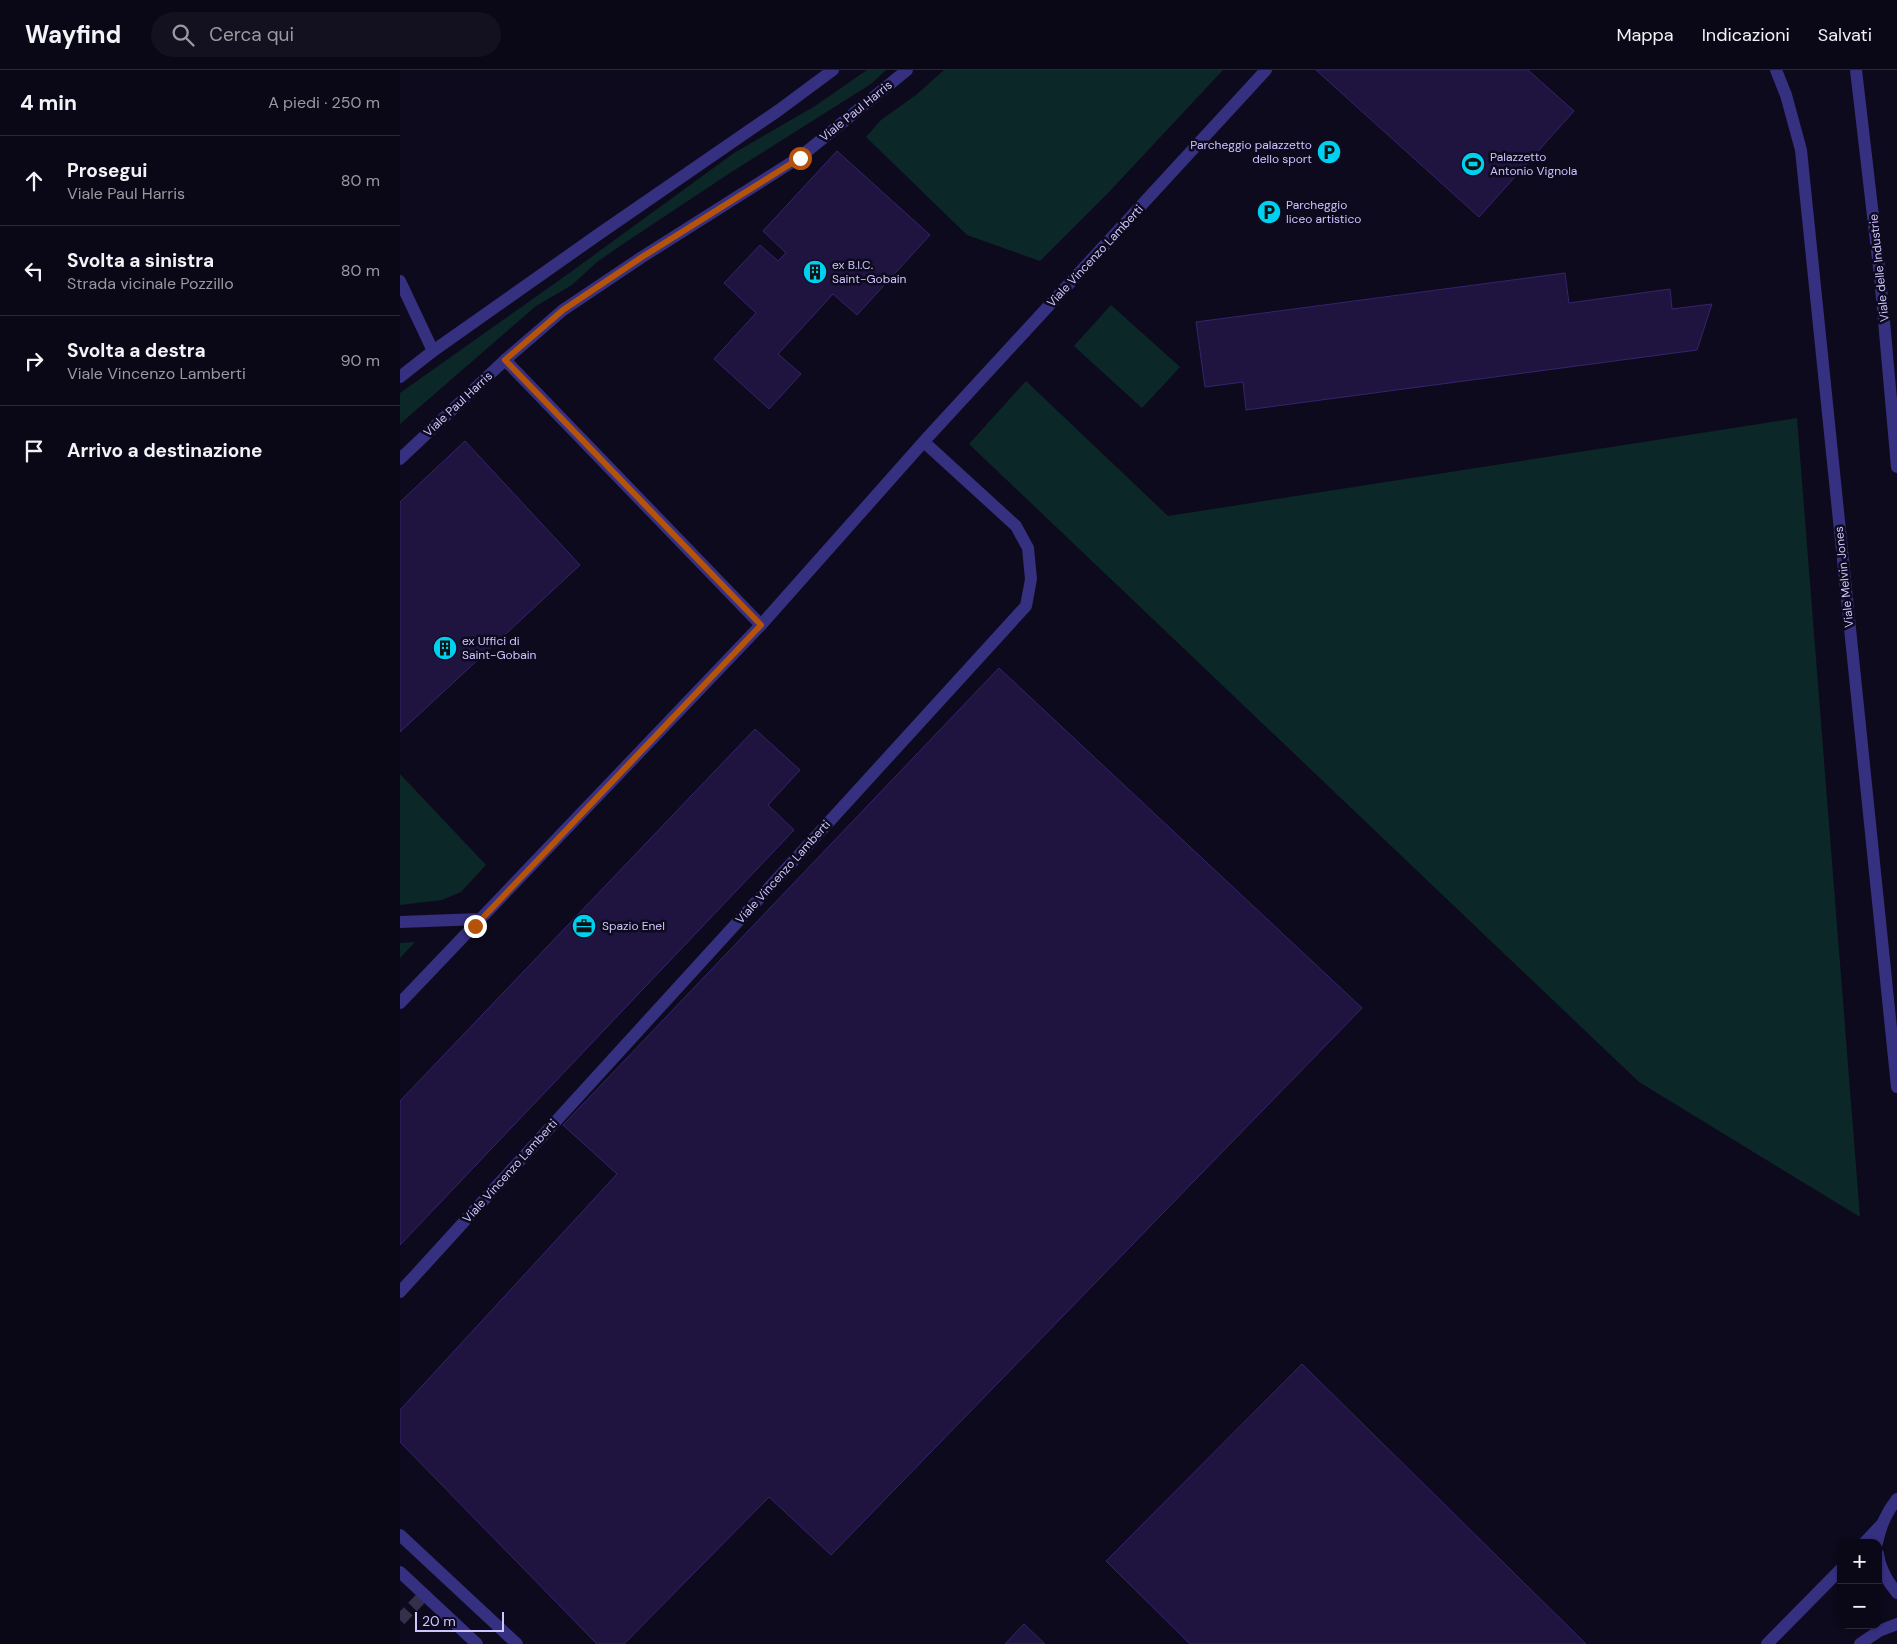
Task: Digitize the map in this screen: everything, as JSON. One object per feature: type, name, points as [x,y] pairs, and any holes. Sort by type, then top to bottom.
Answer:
[{"type":"street","points":[[400,377],[432,351],[779,110],[833,70]]},
{"type":"street","name":"Viale Paul Harris","points":[[400,459],[505,360],[571,305],[642,257],[800,158],[906,70]]},
{"type":"street","name":"Viale Vincenzo Lamberti","points":[[400,1003],[761,625],[924,442],[1266,70]]},
{"type":"street","name":"Viale Melvin Jones","points":[[1776,70],[1786,95],[1800,150],[1897,1087]]},
{"type":"street","name":"Viale delle Industrie","points":[[1856,70],[1880,276],[1897,467]]},
{"type":"street","points":[[400,281],[432,351]]},
{"type":"street","points":[[505,360],[761,625]]},
{"type":"street","name":"Viale Vincenzo Lamberti","points":[[400,1292],[1026,606],[1031,579],[1028,548],[1016,526],[924,442]]},
{"type":"street","points":[[400,922],[481,919]]},
{"type":"street","points":[[1878,1539],[1881,1525],[1897,1499]]},
{"type":"street","points":[[1868,1539],[1881,1525]]},
{"type":"street","points":[[400,1535],[517,1644]]},
{"type":"street","points":[[1882,1570],[1887,1581],[1897,1593]]},
{"type":"street","points":[[400,1572],[477,1644]]},
{"type":"street","points":[[1768,1644],[1837,1573]]},
{"type":"street","points":[[1860,1644],[1879,1631],[1897,1624]]},
{"type":"green space","points":[[867,70],[886,70],[871,84],[733,171],[597,262],[572,285],[536,306],[400,424],[400,393],[734,153],[815,106]]},
{"type":"green space","points":[[944,70],[1223,70],[1109,192],[1040,261],[967,235],[866,137],[881,120],[916,95]]},
{"type":"green space","points":[[1111,305],[1180,367],[1142,408],[1074,346]]},
{"type":"green space","points":[[1026,381],[1168,516],[1797,418],[1860,1217],[1639,1082],[969,444]]},
{"type":"green space","points":[[400,774],[486,865],[461,892],[442,900],[400,905]]},
{"type":"green space","points":[[415,942],[400,958],[400,943]]},
{"type":"building","name":"Palazzetto Antonio Vignola","points":[[1316,70],[1528,70],[1574,111],[1479,217]]},
{"type":"building","name":"ex B.I.C. Saint-Gobain","points":[[837,151],[930,235],[857,315],[833,294],[778,354],[801,374],[769,409],[714,359],[756,313],[724,283],[760,245],[778,261],[786,253],[763,231]]},
{"type":"building","points":[[1565,273],[1569,303],[1670,289],[1672,309],[1712,304],[1697,350],[1246,410],[1243,382],[1205,387],[1196,322]]},
{"type":"building","name":"ex Uffici di Saint-Gobain","points":[[465,441],[580,565],[400,732],[400,502]]},
{"type":"building","points":[[999,668],[1362,1008],[831,1555],[769,1497],[624,1644],[597,1644],[400,1442],[400,1410],[617,1174],[563,1125]]},
{"type":"building","points":[[755,729],[800,770],[768,805],[794,830],[400,1245],[400,1101]]},
{"type":"building","points":[[1302,1364],[1586,1644],[1190,1644],[1106,1561]]},
{"type":"building","points":[[1024,1624],[1045,1644],[1005,1644]]},
{"type":"tunnel","points":[[400,1620],[424,1595]]},
{"type":"place","name":"Parcheggio palazzetto dello sport","points":[[1329,152]]},
{"type":"place","name":"Palazzetto Antonio Vignola","points":[[1473,164]]},
{"type":"place","name":"Parcheggio liceo artistico","points":[[1269,212]]},
{"type":"place","name":"ex B.I.C. Saint-Gobain","points":[[815,272]]},
{"type":"place","name":"ex Uffici di Saint-Gobain","points":[[445,648]]},
{"type":"place","name":"Spazio Enel","points":[[584,926]]},
{"type":"route","points":[[475,926],[761,625],[505,360],[563,310],[642,257],[800,158]]}]
